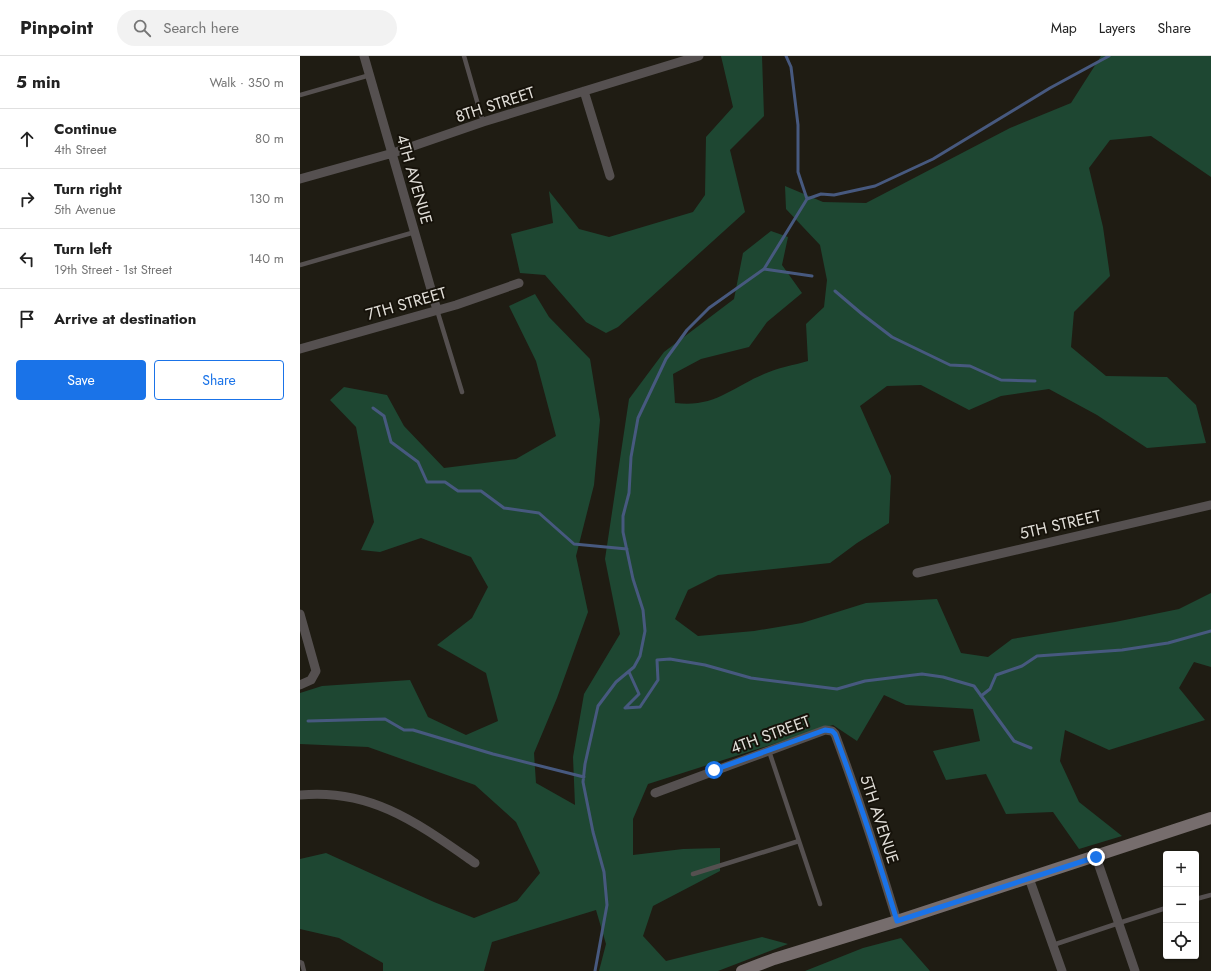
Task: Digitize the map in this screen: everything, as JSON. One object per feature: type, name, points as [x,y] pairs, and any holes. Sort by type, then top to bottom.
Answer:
[{"type":"main road","points":[[742,971],[806,948],[897,921],[1096,857],[1211,818]]},
{"type":"street","name":"4TH AVENUE","points":[[364,56],[437,310]]},
{"type":"street","name":"8TH STREET","points":[[300,179],[393,153],[483,122],[699,56]]},
{"type":"street","points":[[584,92],[610,176]]},
{"type":"street","name":"7TH STREET","points":[[300,349],[456,305],[519,283]]},
{"type":"street","name":"5TH STREET","points":[[917,573],[1211,505]]},
{"type":"street","points":[[300,614],[316,671],[314,676],[300,685]]},
{"type":"street","name":"4TH STREET","points":[[655,793],[825,730],[829,730]]},
{"type":"street","name":"5TH AVENUE","points":[[829,730],[835,734],[845,761],[866,820],[897,921]]},
{"type":"street","points":[[300,795],[324,795],[354,798],[378,805],[424,827],[475,863]]},
{"type":"street","points":[[1096,857],[1135,971]]},
{"type":"street","points":[[1029,878],[1062,971]]},
{"type":"lane","points":[[464,56],[483,122]]},
{"type":"lane","points":[[300,95],[370,75]]},
{"type":"lane","points":[[300,265],[415,232]]},
{"type":"lane","points":[[437,310],[462,392]]},
{"type":"lane","points":[[769,751],[820,904]]},
{"type":"lane","points":[[693,874],[799,841]]},
{"type":"lane","points":[[1199,899],[1211,895]]},
{"type":"lane","points":[[1053,945],[1118,922],[1163,909]]},
{"type":"lane","points":[[300,962],[302,963],[304,971]]},
{"type":"green space","points":[[721,56],[762,56],[764,116],[730,150],[745,212],[618,327],[606,333],[586,322],[545,275],[520,273],[511,234],[553,223],[549,191],[579,229],[609,237],[693,212],[705,195],[706,137],[733,107]]},
{"type":"green space","points":[[1101,56],[1211,56],[1211,177],[1151,136],[1110,140],[1089,168],[1103,227],[1110,276],[1074,312],[1071,347],[1106,376],[1167,377],[1196,405],[1206,443],[1147,448],[1097,415],[1049,389],[1001,396],[969,410],[921,385],[887,386],[860,406],[891,476],[889,523],[857,543],[830,563],[718,575],[688,590],[675,619],[698,636],[754,631],[802,623],[866,603],[937,599],[961,653],[988,657],[1012,639],[1115,622],[1179,609],[1211,593],[1211,667],[1194,662],[1179,688],[1205,720],[1109,750],[1065,730],[1060,761],[1079,802],[1122,836],[1079,849],[1053,812],[1006,814],[986,774],[946,780],[933,751],[980,741],[973,709],[906,705],[884,695],[857,741],[833,725],[648,784],[633,819],[633,855],[683,849],[720,848],[720,871],[653,906],[643,936],[666,961],[762,937],[788,944],[718,971],[599,971],[606,944],[596,910],[492,942],[484,971],[383,971],[383,963],[339,938],[300,929],[300,859],[326,853],[434,902],[474,918],[517,901],[540,873],[516,822],[475,785],[368,747],[300,744],[300,693],[322,686],[410,680],[428,717],[466,735],[498,721],[486,673],[437,645],[472,618],[488,587],[471,557],[421,538],[380,552],[361,550],[374,522],[356,427],[330,400],[344,387],[387,395],[404,426],[444,468],[516,459],[556,436],[536,361],[509,306],[535,294],[549,317],[590,359],[600,420],[594,485],[576,556],[588,612],[557,698],[534,753],[536,783],[575,805],[573,757],[584,694],[620,634],[605,559],[629,399],[664,352],[734,299],[743,253],[771,231],[788,237],[782,265],[802,293],[767,322],[749,347],[701,359],[673,374],[675,403],[689,404],[712,400],[752,379],[769,372],[808,361],[806,324],[824,307],[827,280],[820,245],[786,209],[785,186],[823,202],[866,203],[1010,128],[1071,103]]},
{"type":"green space","points":[[901,938],[930,971],[805,971],[863,948]]},
{"type":"waterway","points":[[786,56],[791,67],[798,125],[798,172],[807,199]]},
{"type":"waterway","points":[[595,971],[607,905],[604,872],[593,832],[583,782],[585,764],[598,706],[616,682],[634,667],[640,656],[645,631],[643,610],[633,579],[623,532],[623,516],[629,493],[631,457],[638,418],[666,359],[687,330],[709,308],[764,269],[807,199],[821,194],[834,195],[875,186],[933,159],[1050,88],[1109,56]]},
{"type":"waterway","points":[[764,269],[812,276]]},
{"type":"waterway","points":[[835,291],[892,337],[950,365],[970,366],[1001,380],[1035,381]]},
{"type":"waterway","points":[[373,408],[384,416],[391,442],[418,462],[427,482],[445,482],[458,491],[481,491],[504,508],[539,513],[574,544],[627,549]]},
{"type":"waterway","points":[[981,696],[990,689],[996,675],[1022,666],[1037,656],[1122,650],[1168,643],[1211,631]]},
{"type":"waterway","points":[[629,672],[639,694],[625,708],[640,707],[658,680],[657,660],[670,659],[705,665],[751,678],[837,689],[865,681],[922,674],[943,677],[974,686],[1014,741],[1031,748]]},
{"type":"waterway","points":[[308,721],[385,719],[404,730],[413,730],[493,754],[584,777]]},
{"type":"route","points":[[714,770],[825,730],[832,731],[835,734],[866,820],[897,921],[1096,857]]}]
